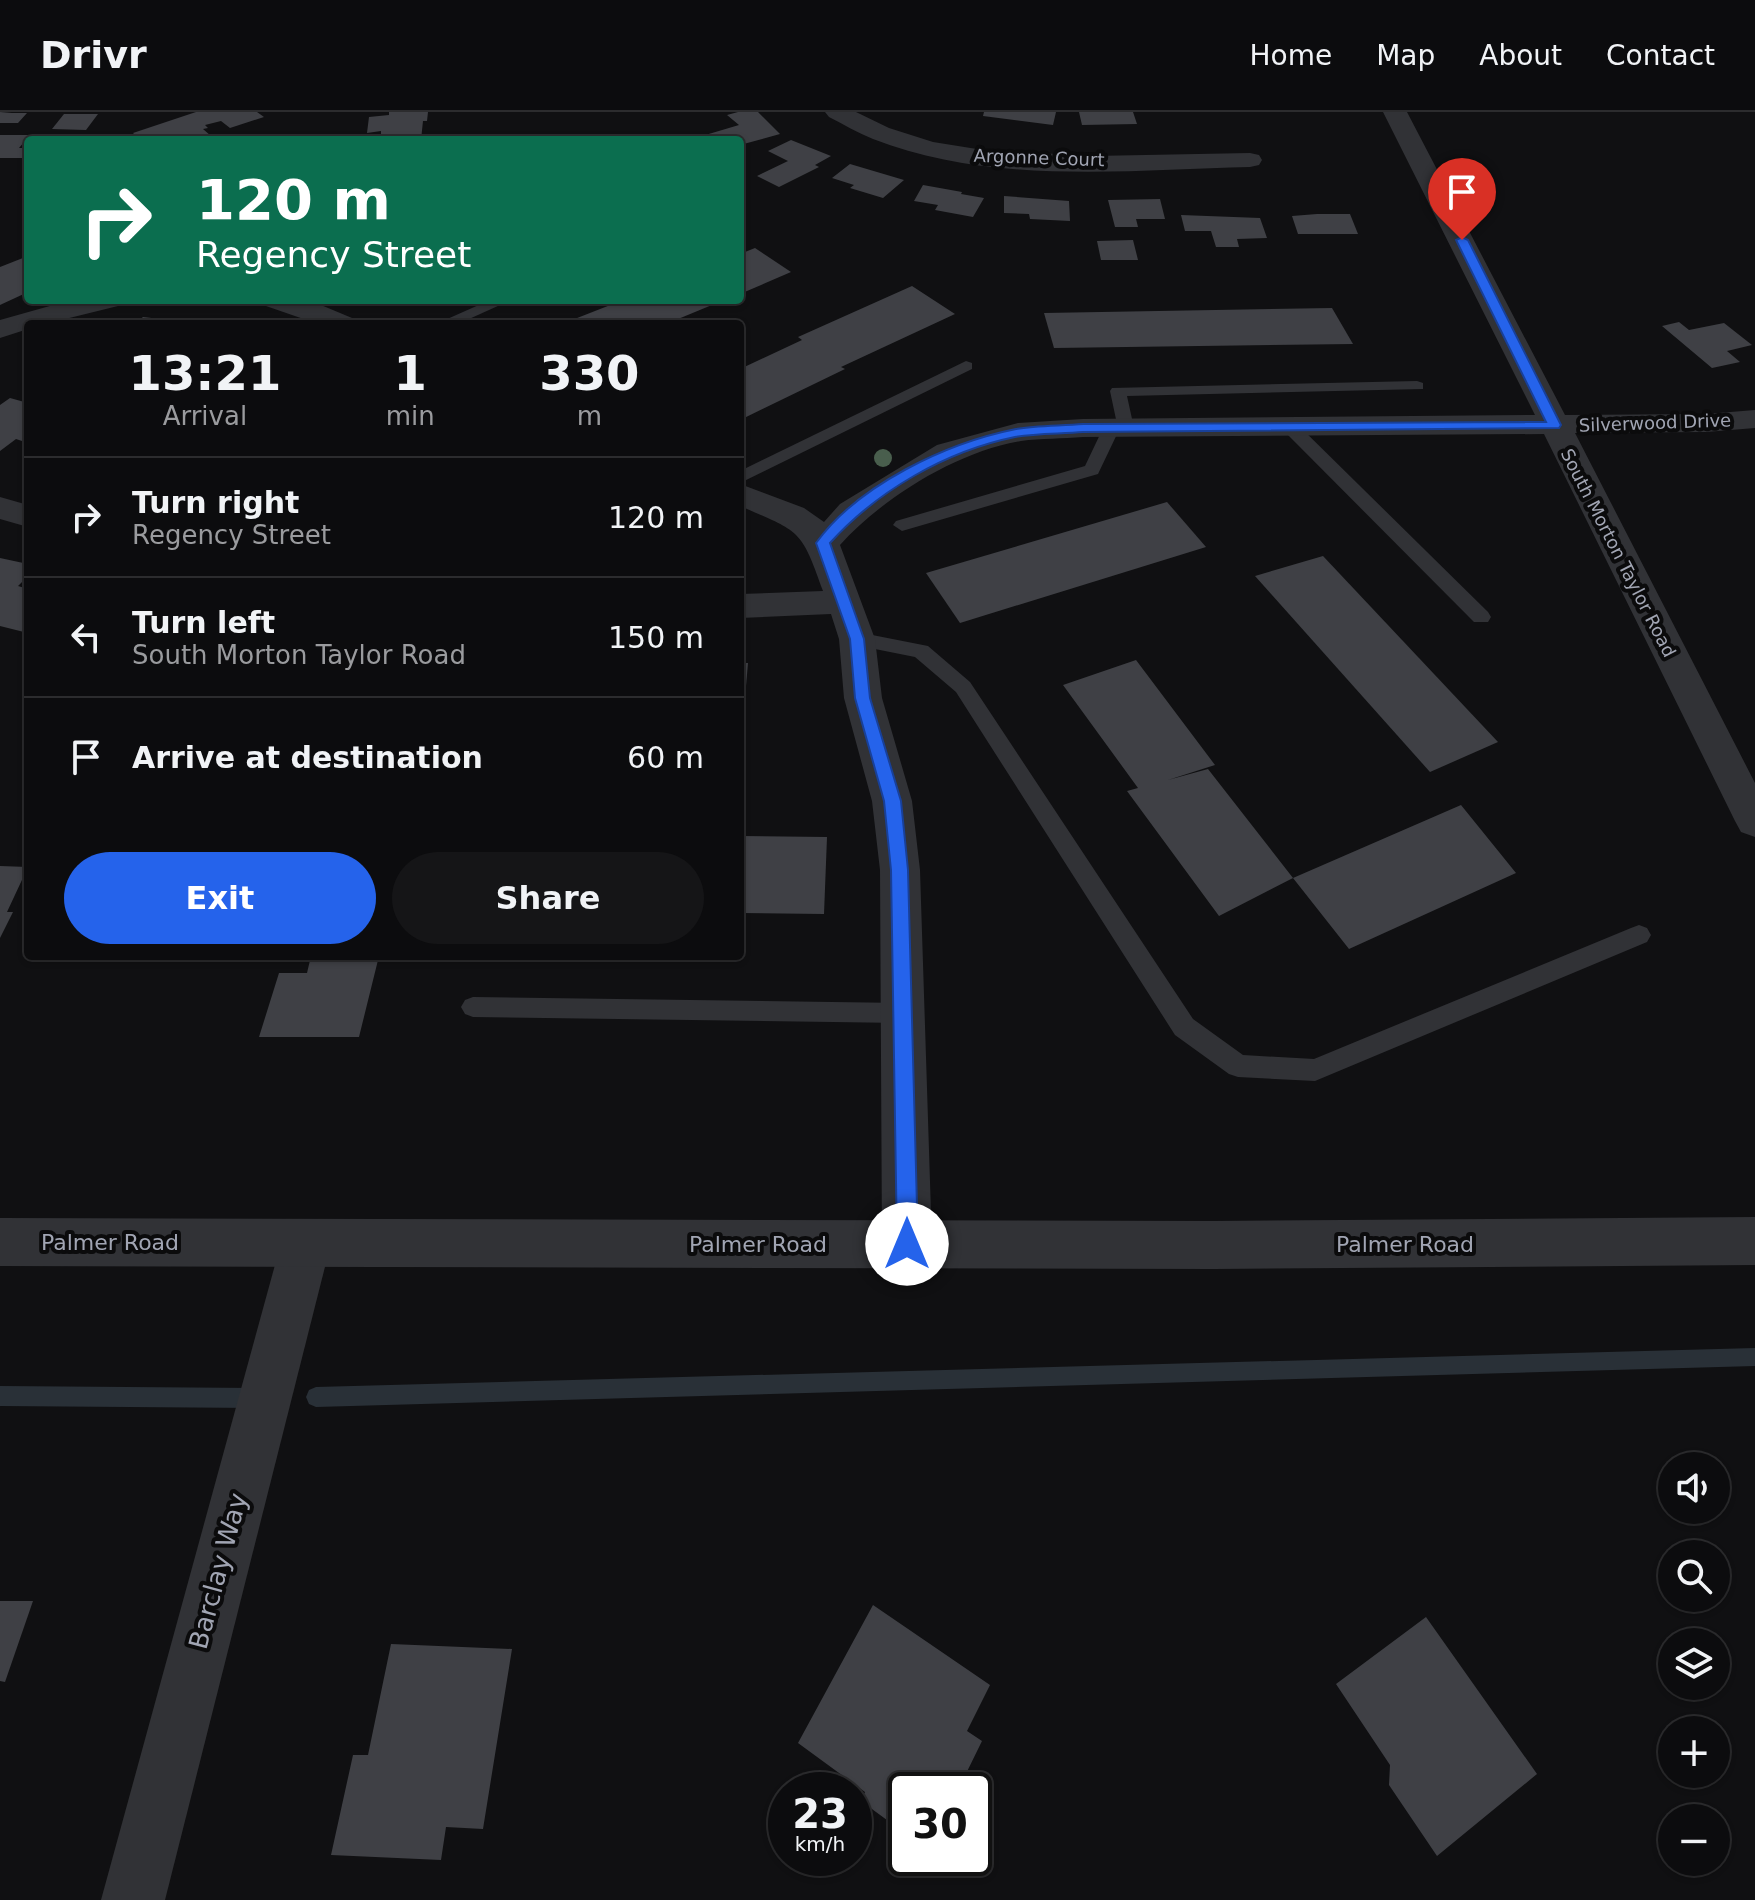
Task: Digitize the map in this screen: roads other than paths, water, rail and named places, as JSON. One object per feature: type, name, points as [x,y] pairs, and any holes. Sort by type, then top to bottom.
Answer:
[{"type":"street","name":"Argonne Court","points":[[837,112],[873,131],[903,142],[999,160],[1250,160]]},
{"type":"street","name":"South Morton Taylor Road","points":[[1395,112],[1512,336],[1755,821]]},
{"type":"street","points":[[29,320],[90,304]]},
{"type":"street","points":[[291,304],[332,320]]},
{"type":"street","points":[[0,329],[24,321]]},
{"type":"street","name":"Silverwood Drive","points":[[823,543],[852,511],[948,452],[1018,432],[1119,428],[1706,423],[1755,419]]},
{"type":"street","points":[[744,496],[792,516],[810,527],[823,543],[857,639],[863,698],[892,801],[900,870],[907,1244]]},
{"type":"street","points":[[0,508],[24,515]]},
{"type":"street","points":[[744,606],[843,602]]},
{"type":"street","name":"Palmer Road","points":[[0,1242],[907,1244],[1755,1241]]},
{"type":"street","name":"Barclay Way","points":[[133,1900],[306,1243]]},
{"type":"lane","points":[[454,320],[493,304]]},
{"type":"lane","points":[[744,476],[966,366]]},
{"type":"lane","points":[[902,525],[1092,470],[1119,428],[1118,391],[1417,386]]},
{"type":"lane","points":[[1290,427],[1481,617]]},
{"type":"lane","points":[[857,639],[921,651],[963,687],[1184,1027],[1238,1066],[1315,1070],[1639,935]]},
{"type":"lane","points":[[473,1007],[903,1013]]},
{"type":"waterway","points":[[316,1397],[1755,1357]]},
{"type":"waterway","points":[[0,1396],[258,1398]]}]
